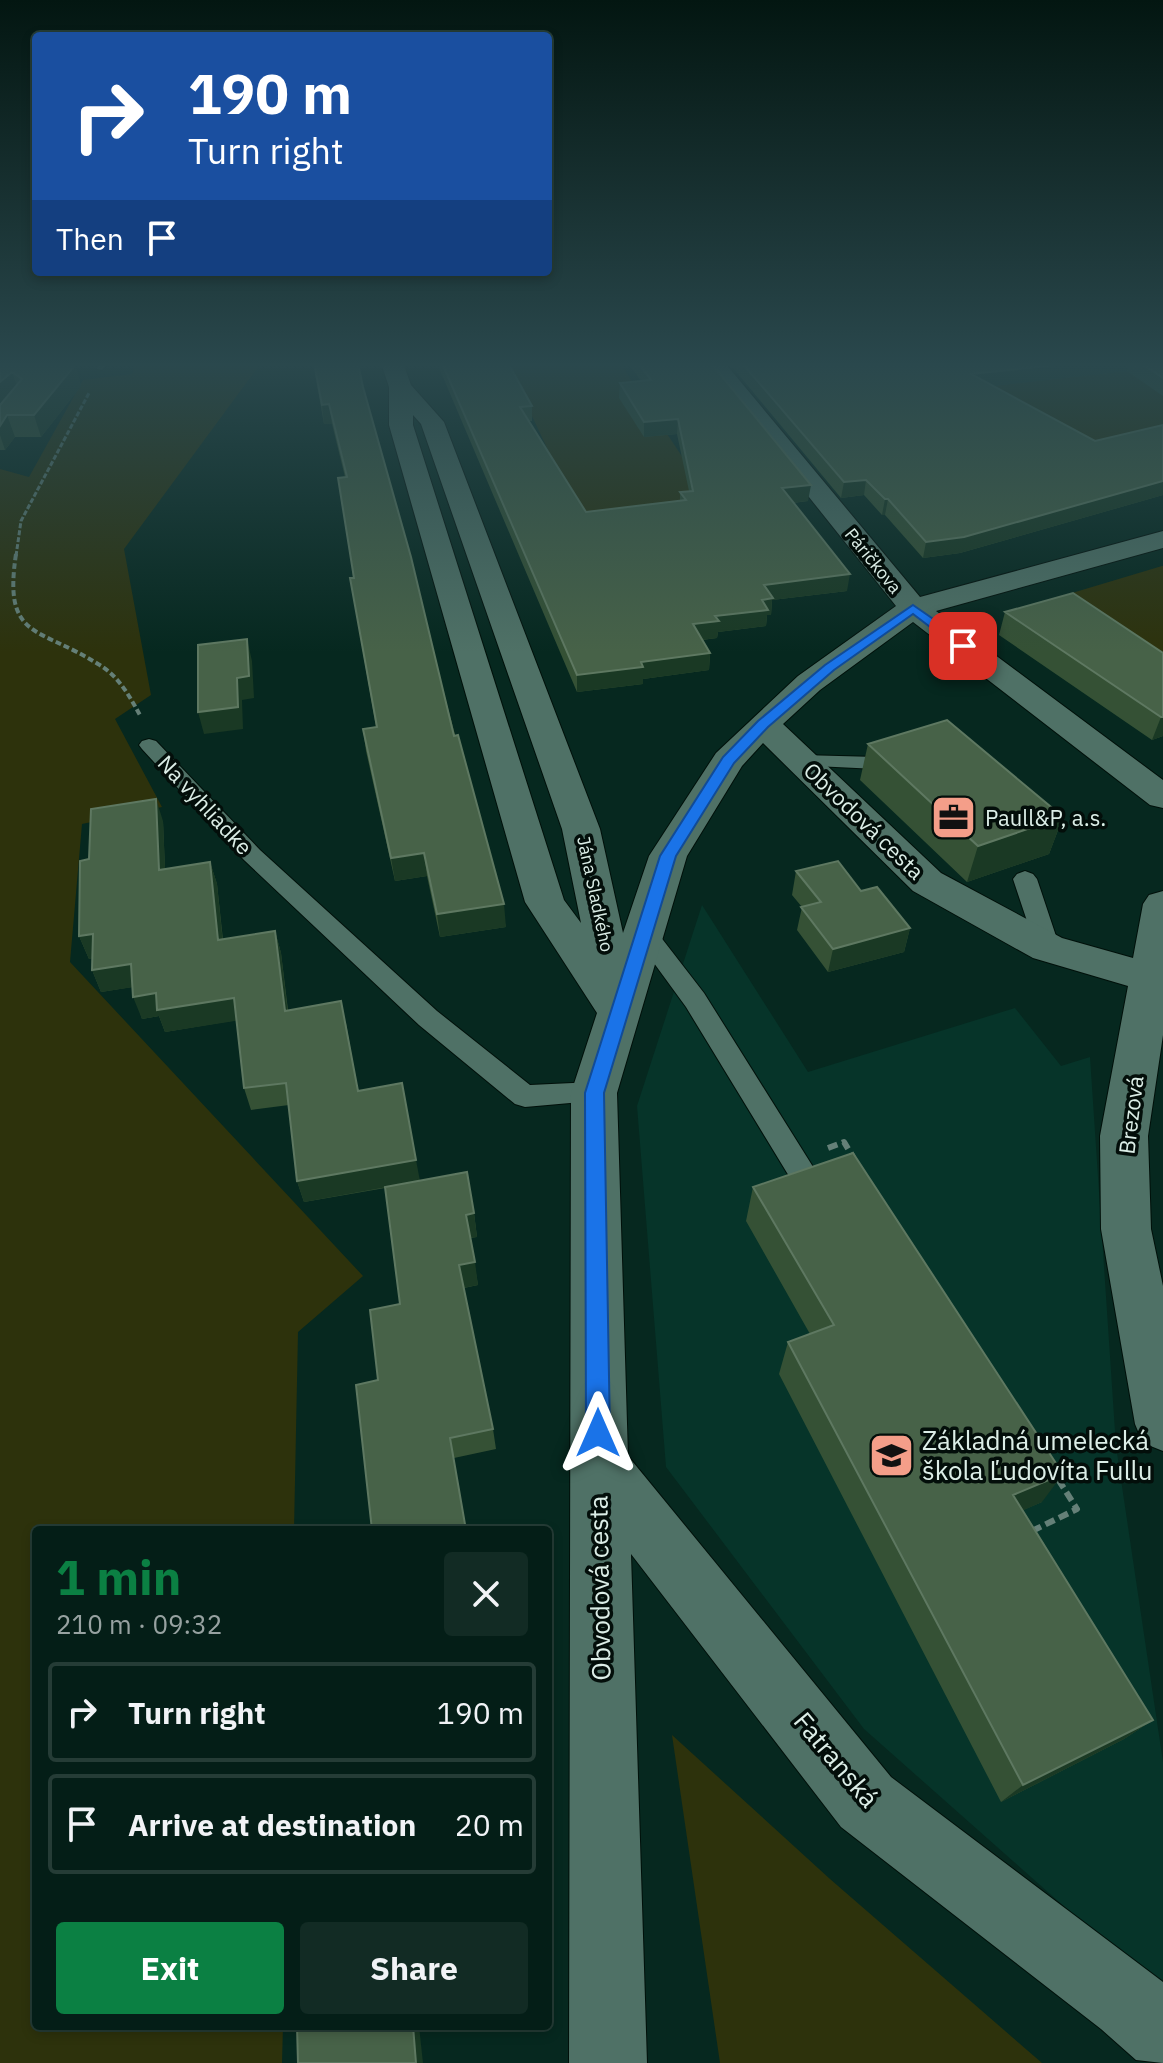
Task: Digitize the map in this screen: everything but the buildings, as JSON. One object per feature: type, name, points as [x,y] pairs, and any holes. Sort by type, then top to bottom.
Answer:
[{"type":"street","name":"Jána Sladkého","points":[[411,459],[545,902],[619,1011]]},
{"type":"street","name":"Jána Sladkého","points":[[446,459],[581,829],[619,1011]]},
{"type":"street","name":"Páričkova","points":[[792,459],[913,608],[1163,797]]},
{"type":"street","name":"Obvodová cesta","points":[[608,2063],[594,1093],[668,856],[728,760],[763,724],[809,683],[913,608],[1157,546]]},
{"type":"street","name":"Obvodová cesta","points":[[763,724],[927,882],[1048,948],[1152,978]]},
{"type":"street","name":"Brezová","points":[[1160,1391],[1126,1229],[1124,1136],[1163,904]]},
{"type":"street","name":"Fatranská","points":[[598,1464],[866,1802],[1128,2002],[1163,2033]]},
{"type":"lane","name":"Na vyhliadke","points":[[149,745],[252,855],[428,1018],[525,1096],[594,1093]]},
{"type":"lane","points":[[801,761],[877,763]]},
{"type":"lane","points":[[1025,879],[1048,948]]},
{"type":"lane","points":[[644,933],[695,1000],[799,1169]]},
{"type":"path","name":"Na vyhliadke","points":[[53,459],[21,521],[11,588],[14,608],[23,624],[101,665],[124,687],[142,718],[149,745]]},
{"type":"path","points":[[799,1169],[844,1142],[860,1168]]},
{"type":"path","points":[[1040,1543],[1032,1530],[1077,1509],[1052,1470]]},
{"type":"shaded area","points":[[39,459],[190,459],[124,549],[151,695],[115,719],[162,807],[82,824],[70,962],[363,1276],[298,1332],[294,1526],[32,1526],[32,2030],[283,2030],[282,2063],[0,2063],[0,469],[29,477]]},
{"type":"shaded area","points":[[552,459],[684,459],[764,580],[628,620]]},
{"type":"shaded area","points":[[933,459],[1117,459],[979,496]]},
{"type":"shaded area","points":[[1162,566],[1163,673],[1052,599]]},
{"type":"shaded area","name":"Základná umelecká škola Ľudovíta Fullu","points":[[702,905],[808,1072],[1015,1008],[1061,1066],[1090,1057],[1116,1446],[1163,1762],[1163,1994],[864,1729],[666,1467],[637,1106]]},
{"type":"shaded area","points":[[672,1735],[830,1879],[1042,2063],[720,2063]]},
{"type":"place","name":"Paull&P, a.s.","points":[[954,818]]},
{"type":"place","name":"Základná umelecká škola Ľudovíta Fullu","points":[[891,1456]]},
{"type":"route","points":[[598,1433],[594,1093],[668,856],[728,760],[763,724],[809,683],[913,608],[963,646]]}]
